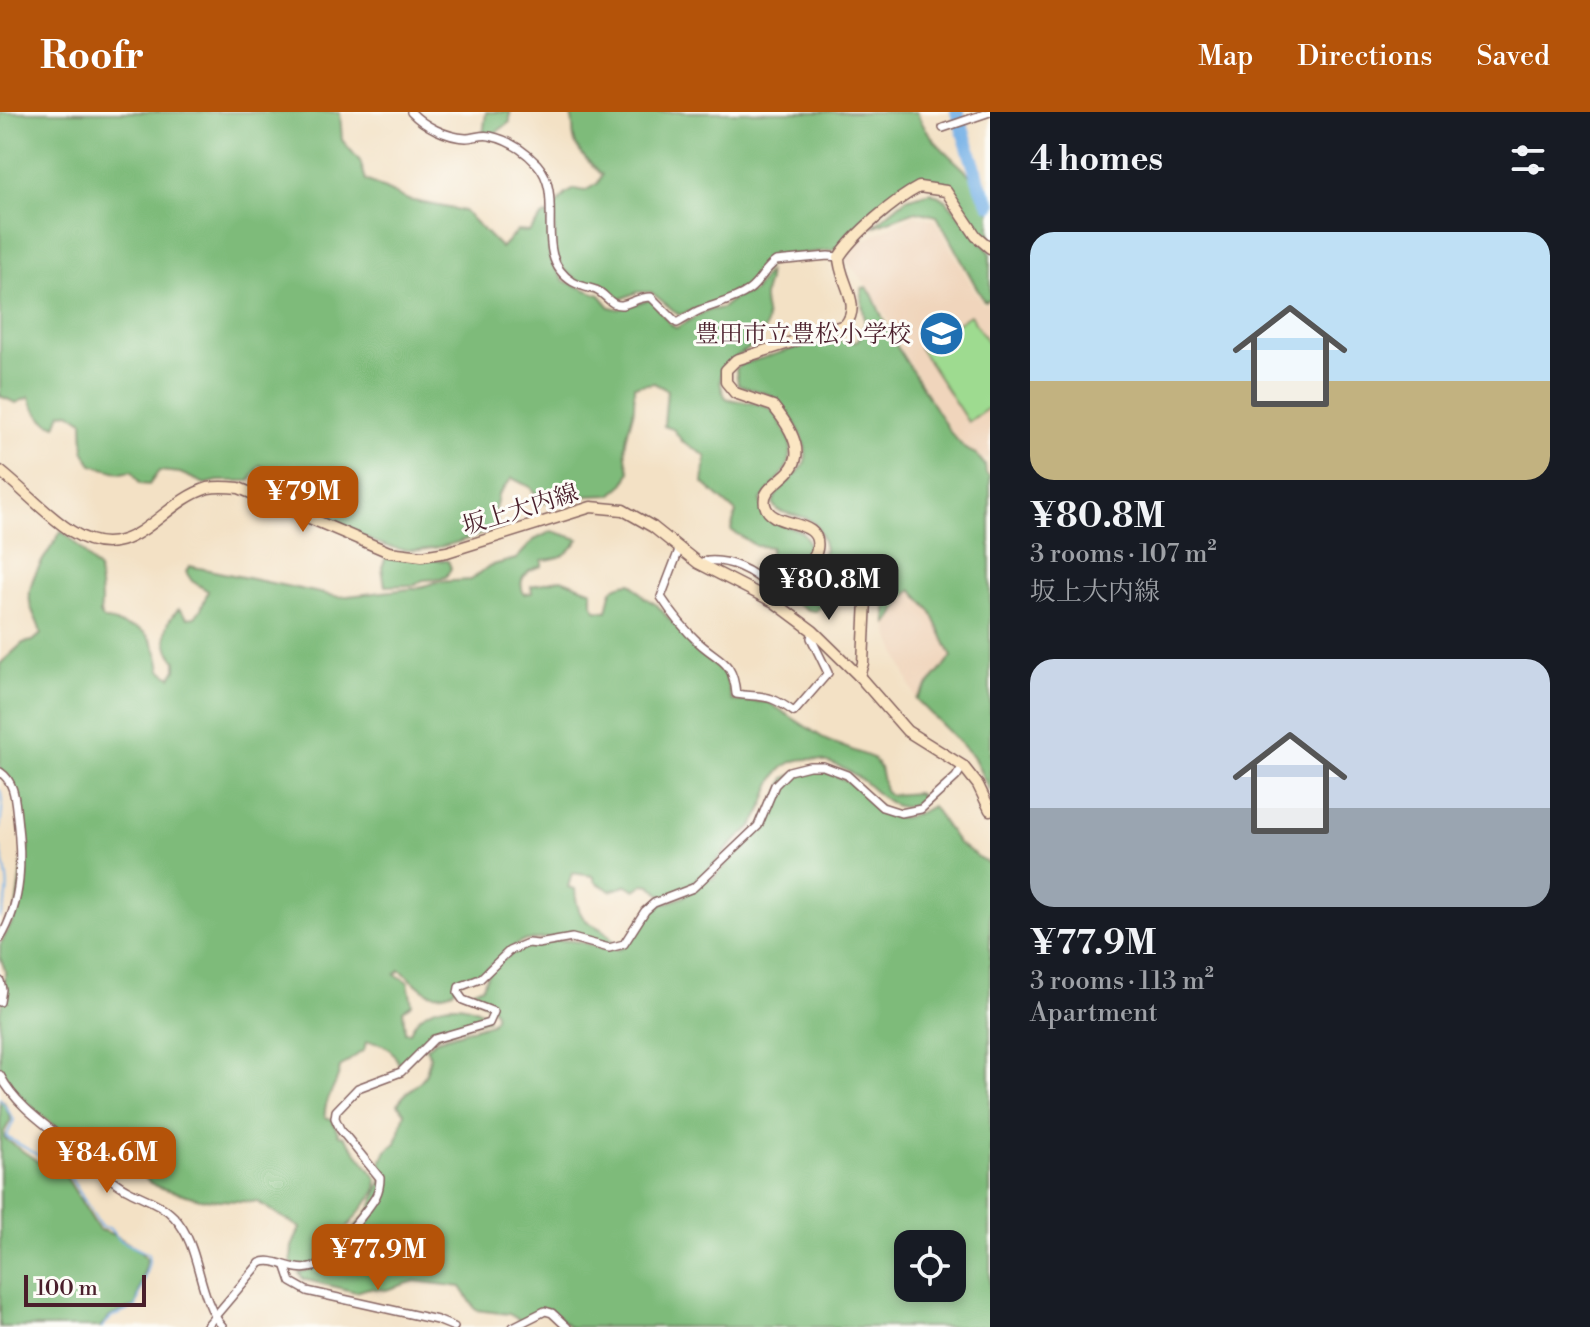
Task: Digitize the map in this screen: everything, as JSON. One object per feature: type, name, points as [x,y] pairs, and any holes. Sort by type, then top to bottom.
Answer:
[{"type":"main road","points":[[859,676],[863,663],[866,599],[853,589],[823,591],[811,584],[806,571],[817,549],[814,534],[804,526],[777,519],[765,504],[768,492],[793,468],[797,445],[773,406],[735,393],[726,382],[725,374],[736,360],[845,325],[850,320],[853,306],[839,257],[858,235],[919,187],[946,191],[976,236],[990,248]]},
{"type":"main road","name":"坂上大内線","points":[[0,471],[72,531],[97,542],[111,543],[125,541],[192,495],[219,486],[239,488],[389,552],[422,556],[447,552],[576,511],[604,506],[623,510],[639,517],[698,563],[774,602],[813,631],[859,676],[907,731],[963,766],[978,785],[990,810]]},
{"type":"street","points":[[411,112],[439,132],[465,138],[488,135],[526,152],[541,167],[546,179],[551,202],[552,256],[557,266],[574,282],[603,292],[610,302],[622,305],[637,297],[651,297],[677,323],[701,309],[715,307],[745,293],[776,261],[839,257]]},
{"type":"street","points":[[947,127],[990,112]]},
{"type":"street","points":[[679,550],[661,597],[699,643],[726,664],[734,678],[736,694],[761,694],[794,712],[828,673],[811,638],[813,631]]},
{"type":"street","points":[[698,563],[711,559],[744,569],[774,592]]},
{"type":"street","points":[[206,1327],[260,1263],[271,1261],[293,1270],[321,1264],[378,1193],[380,1178],[340,1129],[335,1118],[336,1111],[358,1088],[401,1072],[434,1039],[484,1025],[493,1017],[494,1012],[463,1000],[458,993],[459,987],[480,979],[509,951],[528,943],[572,938],[609,948],[624,944],[645,911],[654,903],[693,888],[758,826],[775,785],[781,776],[796,767],[823,766],[847,775],[882,807],[901,813],[921,809],[956,777],[963,766]]},
{"type":"street","points":[[0,772],[12,786],[21,852],[17,898],[0,939]]},
{"type":"street","points":[[0,981],[0,1002]]},
{"type":"street","points":[[0,1075],[14,1097],[43,1124],[124,1188],[174,1217],[189,1241],[214,1315],[223,1327]]},
{"type":"street","points":[[286,1267],[291,1282],[307,1291],[437,1320],[454,1327]]},
{"type":"street","points":[[513,1327],[545,1311],[552,1313],[567,1327]]},
{"type":"shaded area","name":"豊田市立豊松小学校","points":[[915,215],[935,220],[982,304],[990,301],[990,458],[985,460],[965,446],[948,426],[900,347],[889,321],[867,286],[845,260],[852,246]]},
{"type":"shaded area","points":[[912,589],[931,611],[952,657],[916,699],[887,624],[896,616],[902,597]]},
{"type":"green space","points":[[0,112],[340,112],[342,140],[360,161],[366,180],[408,200],[464,211],[501,248],[517,231],[529,232],[548,214],[549,253],[564,281],[600,295],[610,307],[619,309],[651,299],[676,328],[706,311],[722,308],[736,297],[753,292],[768,272],[764,297],[767,318],[763,334],[726,366],[721,374],[721,385],[726,398],[768,408],[789,438],[791,448],[787,467],[760,501],[768,518],[798,530],[806,538],[808,550],[798,582],[805,595],[814,598],[833,595],[816,611],[801,607],[787,596],[772,574],[769,562],[771,547],[756,546],[731,530],[736,512],[703,483],[706,456],[682,441],[673,429],[664,426],[667,390],[654,383],[634,386],[634,410],[625,448],[630,472],[625,483],[611,495],[562,497],[543,503],[530,487],[512,478],[498,495],[495,511],[498,528],[429,549],[406,550],[380,544],[272,498],[278,475],[260,465],[250,481],[205,484],[180,473],[159,471],[149,485],[140,484],[132,471],[121,473],[92,465],[84,451],[83,421],[70,412],[61,413],[56,426],[39,415],[29,397],[16,403],[0,396]]},
{"type":"green space","points":[[486,112],[510,112],[510,122],[489,138],[483,136]]},
{"type":"green space","points":[[570,112],[917,112],[934,140],[976,183],[990,211],[990,242],[977,232],[945,185],[924,182],[913,184],[835,250],[780,256],[772,260],[752,287],[732,292],[721,301],[679,315],[651,292],[637,292],[616,301],[603,289],[576,280],[562,268],[555,253],[554,207],[575,189],[585,191],[598,183],[602,175],[578,149]]},
{"type":"green space","points":[[931,192],[946,200],[990,252],[990,299],[984,301],[937,216],[916,211],[872,227],[906,199]]},
{"type":"green space","points":[[866,287],[891,337],[950,432],[965,449],[976,454],[990,477],[990,792],[973,756],[916,699],[952,657],[931,611],[912,590],[887,624],[884,593],[874,575],[867,571],[836,580],[819,576],[817,566],[825,549],[818,528],[808,519],[777,510],[773,504],[778,493],[804,464],[805,446],[801,436],[790,415],[775,399],[738,384],[736,369],[740,365],[821,340],[856,342],[864,328],[861,296],[862,288]]},
{"type":"green space","points":[[970,315],[990,346],[990,407],[968,422],[919,347]]},
{"type":"green space","points":[[61,531],[99,570],[100,613],[104,620],[139,629],[146,634],[155,648],[161,670],[171,677],[176,661],[166,641],[170,620],[179,609],[188,618],[195,617],[208,591],[192,581],[186,572],[189,566],[339,597],[418,588],[436,582],[471,580],[489,566],[516,559],[534,540],[552,531],[579,539],[564,555],[542,560],[542,566],[525,575],[521,583],[524,594],[532,593],[531,586],[561,579],[592,591],[592,603],[596,610],[607,611],[615,588],[631,583],[645,598],[657,605],[697,651],[725,674],[732,701],[768,702],[828,741],[873,758],[880,768],[885,790],[890,795],[917,793],[925,799],[906,807],[891,804],[840,767],[813,759],[795,761],[778,773],[753,825],[701,877],[676,893],[664,898],[651,885],[644,884],[635,890],[627,885],[611,891],[596,882],[593,876],[572,873],[568,887],[575,889],[580,913],[613,942],[607,944],[574,935],[522,941],[480,975],[465,978],[453,991],[444,994],[429,993],[400,970],[395,974],[408,982],[412,1004],[403,1010],[405,1032],[410,1032],[424,1014],[443,1006],[465,1006],[485,1014],[488,1019],[432,1037],[405,1065],[399,1064],[387,1047],[366,1042],[364,1050],[340,1067],[326,1103],[325,1117],[332,1119],[339,1135],[344,1136],[377,1179],[376,1191],[324,1257],[312,1266],[294,1266],[291,1262],[292,1247],[300,1228],[257,1202],[200,1199],[158,1187],[100,1133],[86,1129],[75,1143],[19,1097],[0,1067],[0,1013],[5,970],[0,945],[15,917],[23,853],[28,849],[27,839],[22,835],[15,790],[0,769],[0,664],[23,643],[33,641],[41,634],[31,607],[30,593],[35,574]]},
{"type":"green space","points":[[387,555],[448,561],[451,568],[447,576],[441,579],[423,580],[415,585],[385,586],[382,567]]},
{"type":"green space","points":[[806,769],[819,771],[849,782],[881,809],[896,817],[918,814],[932,806],[958,843],[990,865],[990,1327],[570,1327],[548,1309],[521,1321],[509,1314],[476,1310],[461,1287],[415,1281],[386,1290],[369,1288],[356,1292],[303,1279],[299,1273],[323,1265],[371,1208],[383,1177],[381,1162],[386,1151],[396,1143],[405,1113],[398,1104],[419,1083],[428,1068],[430,1056],[426,1048],[434,1041],[491,1023],[495,1018],[494,1010],[472,996],[471,991],[483,986],[496,965],[520,950],[548,941],[580,942],[605,949],[623,948],[653,908],[683,897],[709,878],[713,879],[770,817],[785,778]]},
{"type":"green space","points":[[0,1099],[11,1120],[4,1138],[40,1163],[62,1170],[99,1230],[125,1241],[147,1259],[136,1306],[111,1316],[100,1327],[0,1327]]},
{"type":"waterway","points":[[957,112],[981,188],[990,204]]},
{"type":"waterway","points":[[0,790],[3,801],[0,828]]},
{"type":"waterway","points":[[0,846],[8,890],[0,917]]},
{"type":"waterway","points":[[0,1098],[14,1120],[6,1137],[64,1167],[101,1227],[109,1228],[120,1240],[148,1254],[149,1262],[136,1307],[112,1317],[102,1327]]},
{"type":"place","name":"豊田市立豊松小学校","points":[[942,334]]}]
